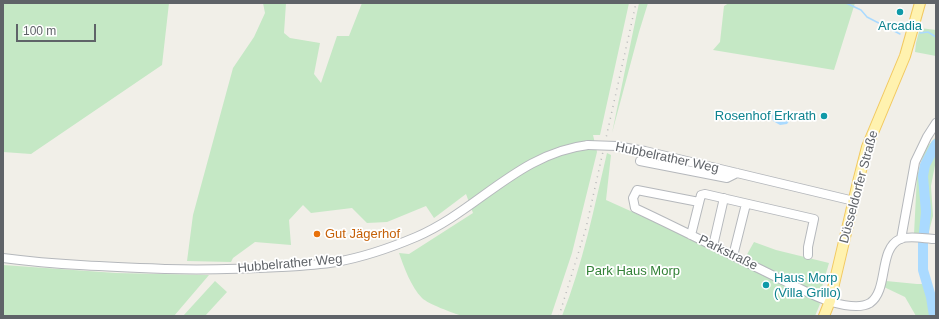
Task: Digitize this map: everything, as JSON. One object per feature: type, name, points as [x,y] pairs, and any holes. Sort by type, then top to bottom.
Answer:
[{"type":"main road","name":"Düsseldorfer Straße","points":[[824,316],[830,301],[869,140],[902,63],[920,3]]},
{"type":"street","points":[[936,123],[926,137],[915,162],[901,238],[936,239]]},
{"type":"street","name":"Hubbelrather Weg","points":[[3,258],[96,266],[183,269],[237,269],[315,265],[336,262],[380,251],[418,236],[457,215],[525,166],[560,150],[588,145],[616,146],[645,151],[854,201]]},
{"type":"street","name":"Hubbelrather Weg","points":[[640,162],[727,178],[736,173]]},
{"type":"street","name":"Parkstraße","points":[[700,202],[637,190],[633,198],[634,208],[830,301],[859,306],[872,300],[879,288],[891,247],[901,238]]},
{"type":"street","points":[[691,235],[701,195],[724,198],[814,219],[808,247],[808,255]]},
{"type":"street","points":[[713,246],[724,198]]},
{"type":"street","points":[[733,256],[746,204]]},
{"type":"green space","points":[[3,3],[169,3],[162,65],[31,154],[3,152]]},
{"type":"green space","points":[[263,3],[286,3],[284,33],[290,38],[320,43],[314,74],[321,83],[337,36],[349,36],[362,3],[629,3],[600,135],[593,135],[597,152],[572,253],[551,316],[462,316],[430,303],[422,298],[414,288],[399,253],[409,254],[473,213],[466,194],[434,218],[426,206],[387,222],[367,223],[352,208],[311,213],[303,205],[289,220],[291,245],[255,242],[233,258],[231,262],[187,261],[193,215],[233,68],[254,37],[265,13]]},
{"type":"green space","points":[[639,3],[648,3],[612,133]]},
{"type":"green space","points":[[729,3],[855,3],[834,70],[713,50],[720,42],[724,6]]},
{"type":"green space","points":[[920,28],[936,30],[936,56],[915,52]]},
{"type":"green space","points":[[936,137],[936,160],[931,186],[933,216],[928,235],[914,234],[917,176],[925,149]]},
{"type":"green space","name":"Park Haus Morp","points":[[607,153],[611,155],[606,200],[666,227],[745,258],[754,242],[776,250],[829,263],[818,301],[820,304],[815,316],[562,316],[582,256]]},
{"type":"green space","points":[[921,251],[926,251],[926,265],[936,309],[936,316],[916,316],[905,297],[884,287],[886,281],[924,284]]},
{"type":"green space","points":[[3,265],[116,273],[209,275],[174,316],[3,316]]},
{"type":"green space","points":[[215,281],[227,292],[205,316],[183,316]]},
{"type":"water","points":[[778,109],[789,118],[790,120],[787,124],[780,125],[773,121],[773,114]]},
{"type":"waterway","points":[[846,3],[861,10],[867,17],[900,34]]},
{"type":"waterway","points":[[920,33],[928,32],[936,37]]},
{"type":"waterway","points":[[934,316],[931,297],[923,270],[923,242],[926,212],[923,176],[925,165],[936,144]]},
{"type":"railway","points":[[559,316],[586,228],[636,3]]},
{"type":"place","name":"Arcadia","points":[[900,12]]},
{"type":"place","name":"Rosenhof Erkrath","points":[[824,116]]},
{"type":"place","name":"Gut Jägerhof","points":[[317,234]]},
{"type":"place","name":"Haus Morp (Villa Grillo)","points":[[766,285]]}]
